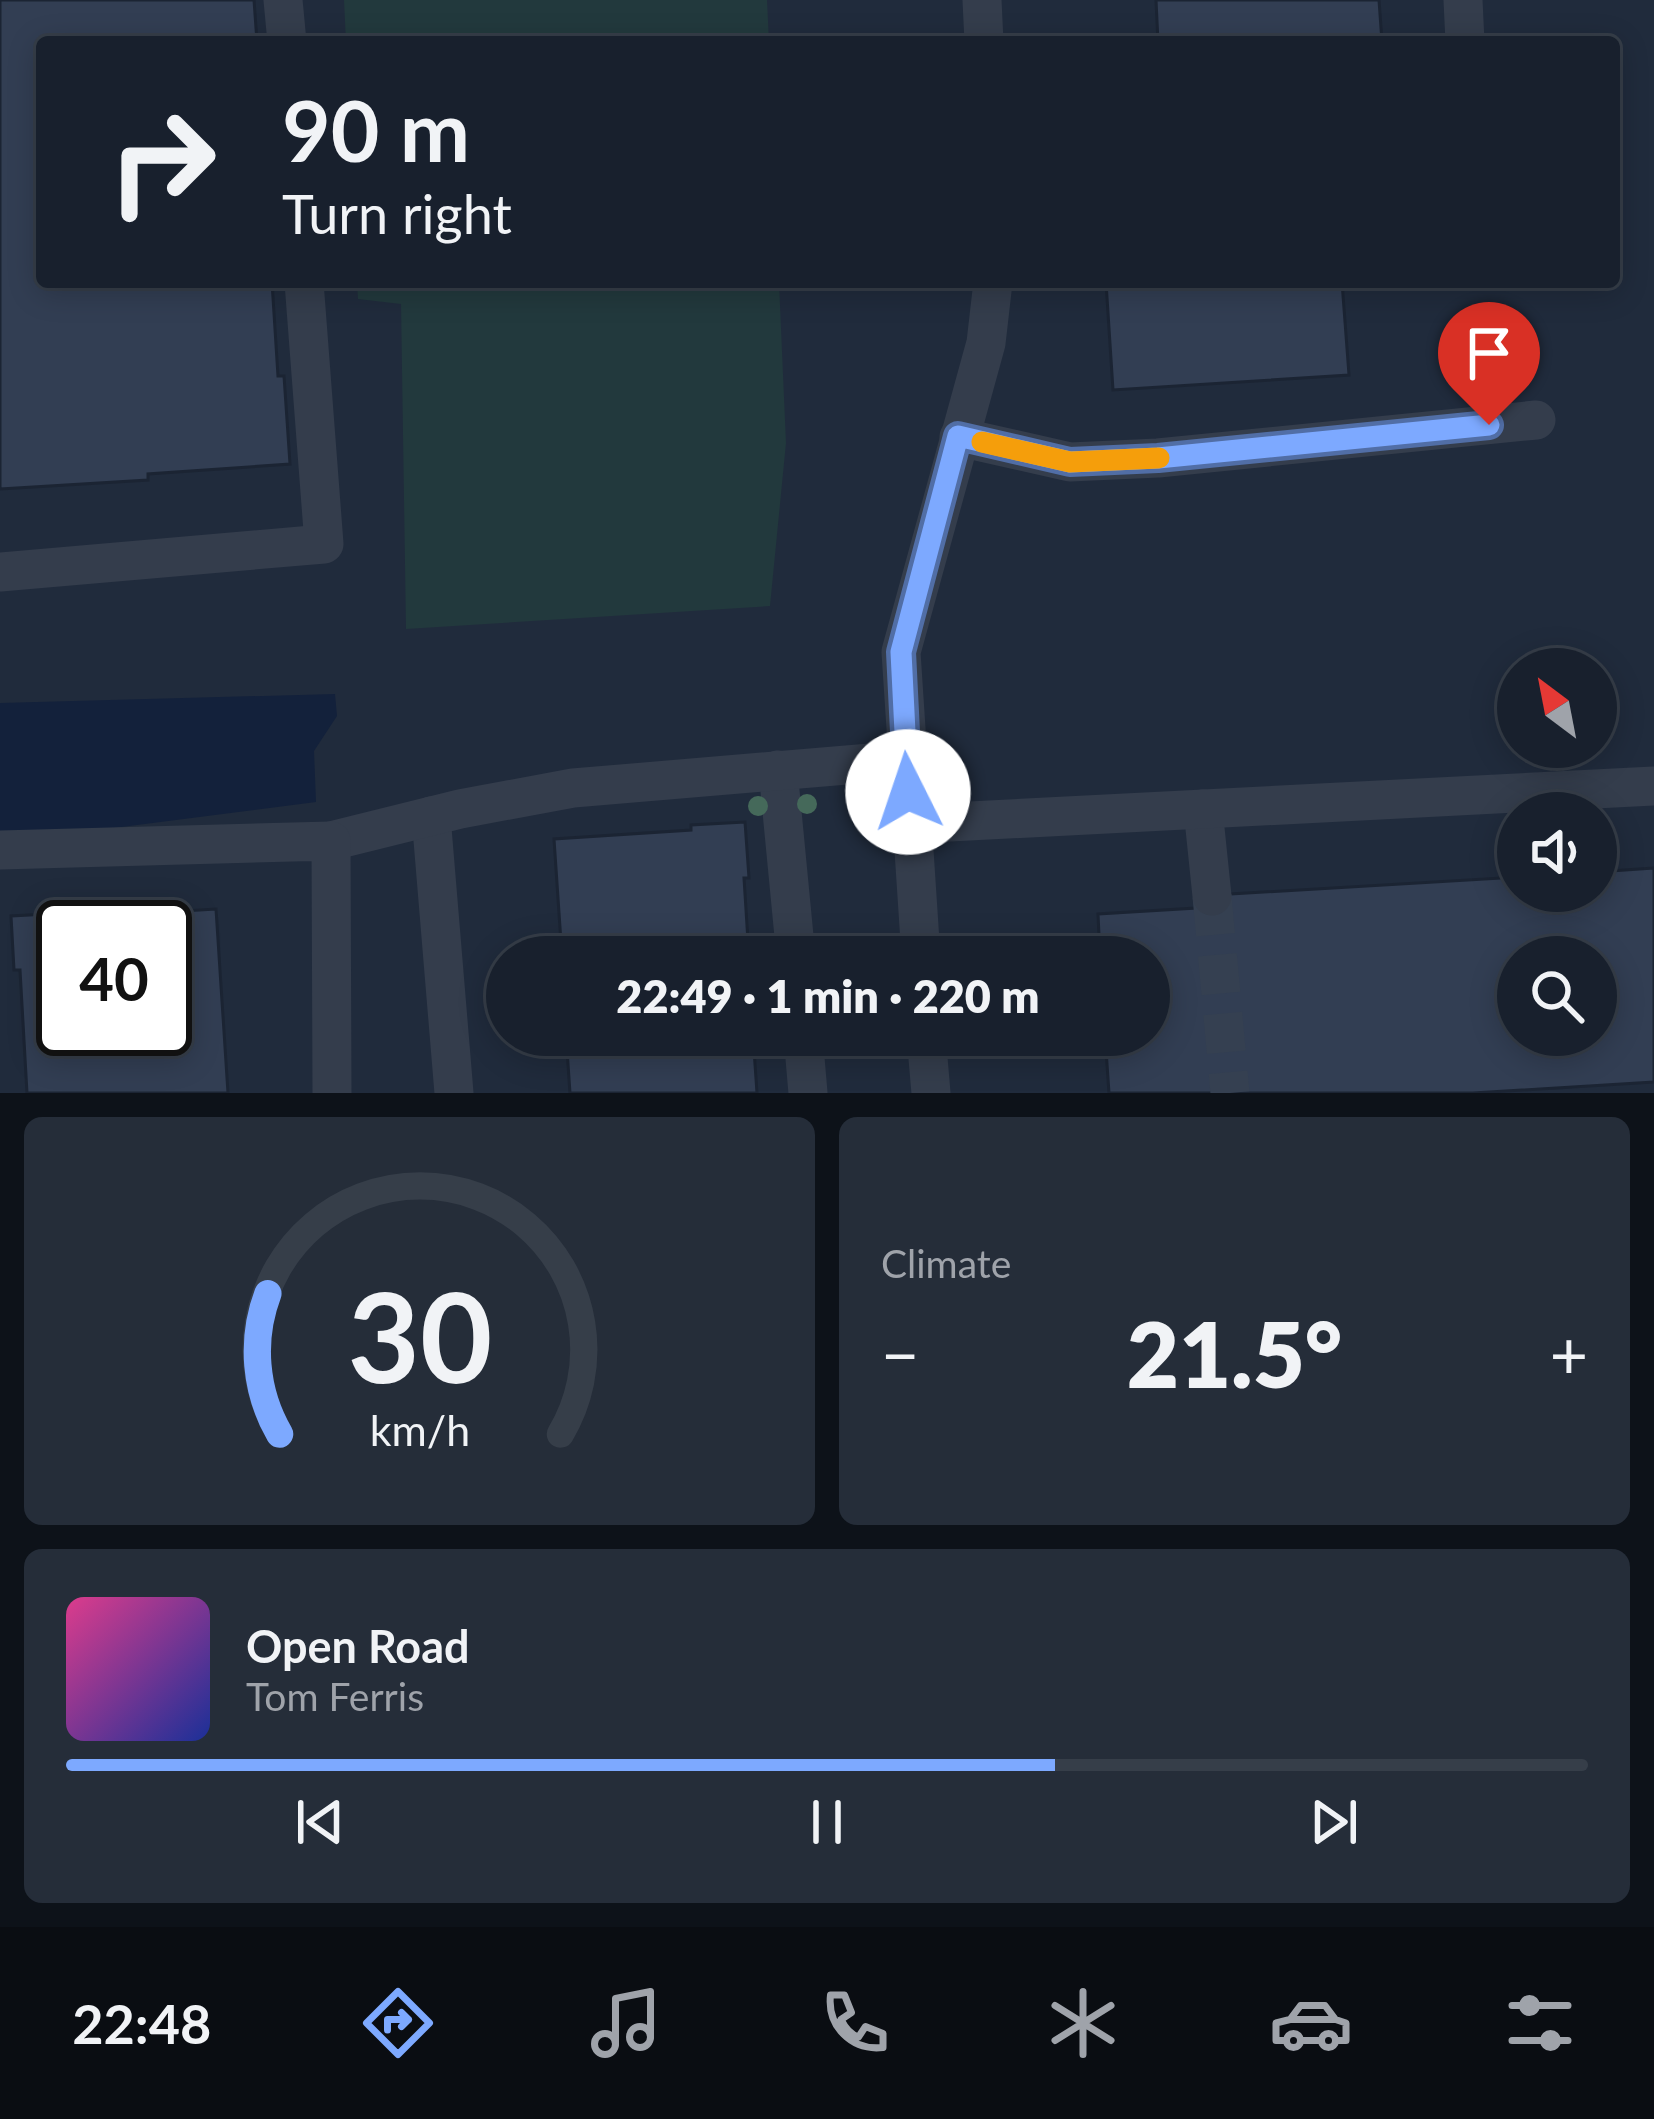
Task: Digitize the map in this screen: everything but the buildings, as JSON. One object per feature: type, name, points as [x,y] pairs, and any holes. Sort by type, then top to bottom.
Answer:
[{"type":"street","points":[[284,0],[286,36]]},
{"type":"street","points":[[982,0],[984,36]]},
{"type":"street","points":[[1463,0],[1465,36]]},
{"type":"street","points":[[0,572],[324,544],[304,288]]},
{"type":"street","points":[[919,936],[901,652],[986,343],[992,288]]},
{"type":"street","points":[[958,436],[1070,462],[1158,458],[1536,420]]},
{"type":"street","points":[[0,850],[331,841],[573,788],[906,760]]},
{"type":"street","points":[[778,770],[794,936]]},
{"type":"street","points":[[911,824],[1654,786]]},
{"type":"street","points":[[1203,809],[1212,896]]},
{"type":"street","points":[[431,816],[454,1093]]},
{"type":"street","points":[[331,841],[332,1093]]},
{"type":"street","points":[[805,1056],[808,1093]]},
{"type":"street","points":[[928,1056],[931,1093]]},
{"type":"green space","points":[[344,0],[767,0],[769,36],[346,36]]},
{"type":"green space","points":[[357,288],[779,288],[786,443],[770,606],[406,629],[401,304],[358,299]]},
{"type":"water","points":[[335,694],[337,716],[314,751],[316,802],[20,840],[0,834],[0,703]]},
{"type":"tunnel","points":[[1212,896],[1230,1093]]},
{"type":"slow traffic","points":[[982,442],[1070,462],[1159,458]]},
{"type":"route","points":[[908,792],[901,652],[958,436],[1070,462],[1158,458],[1489,425]]}]
